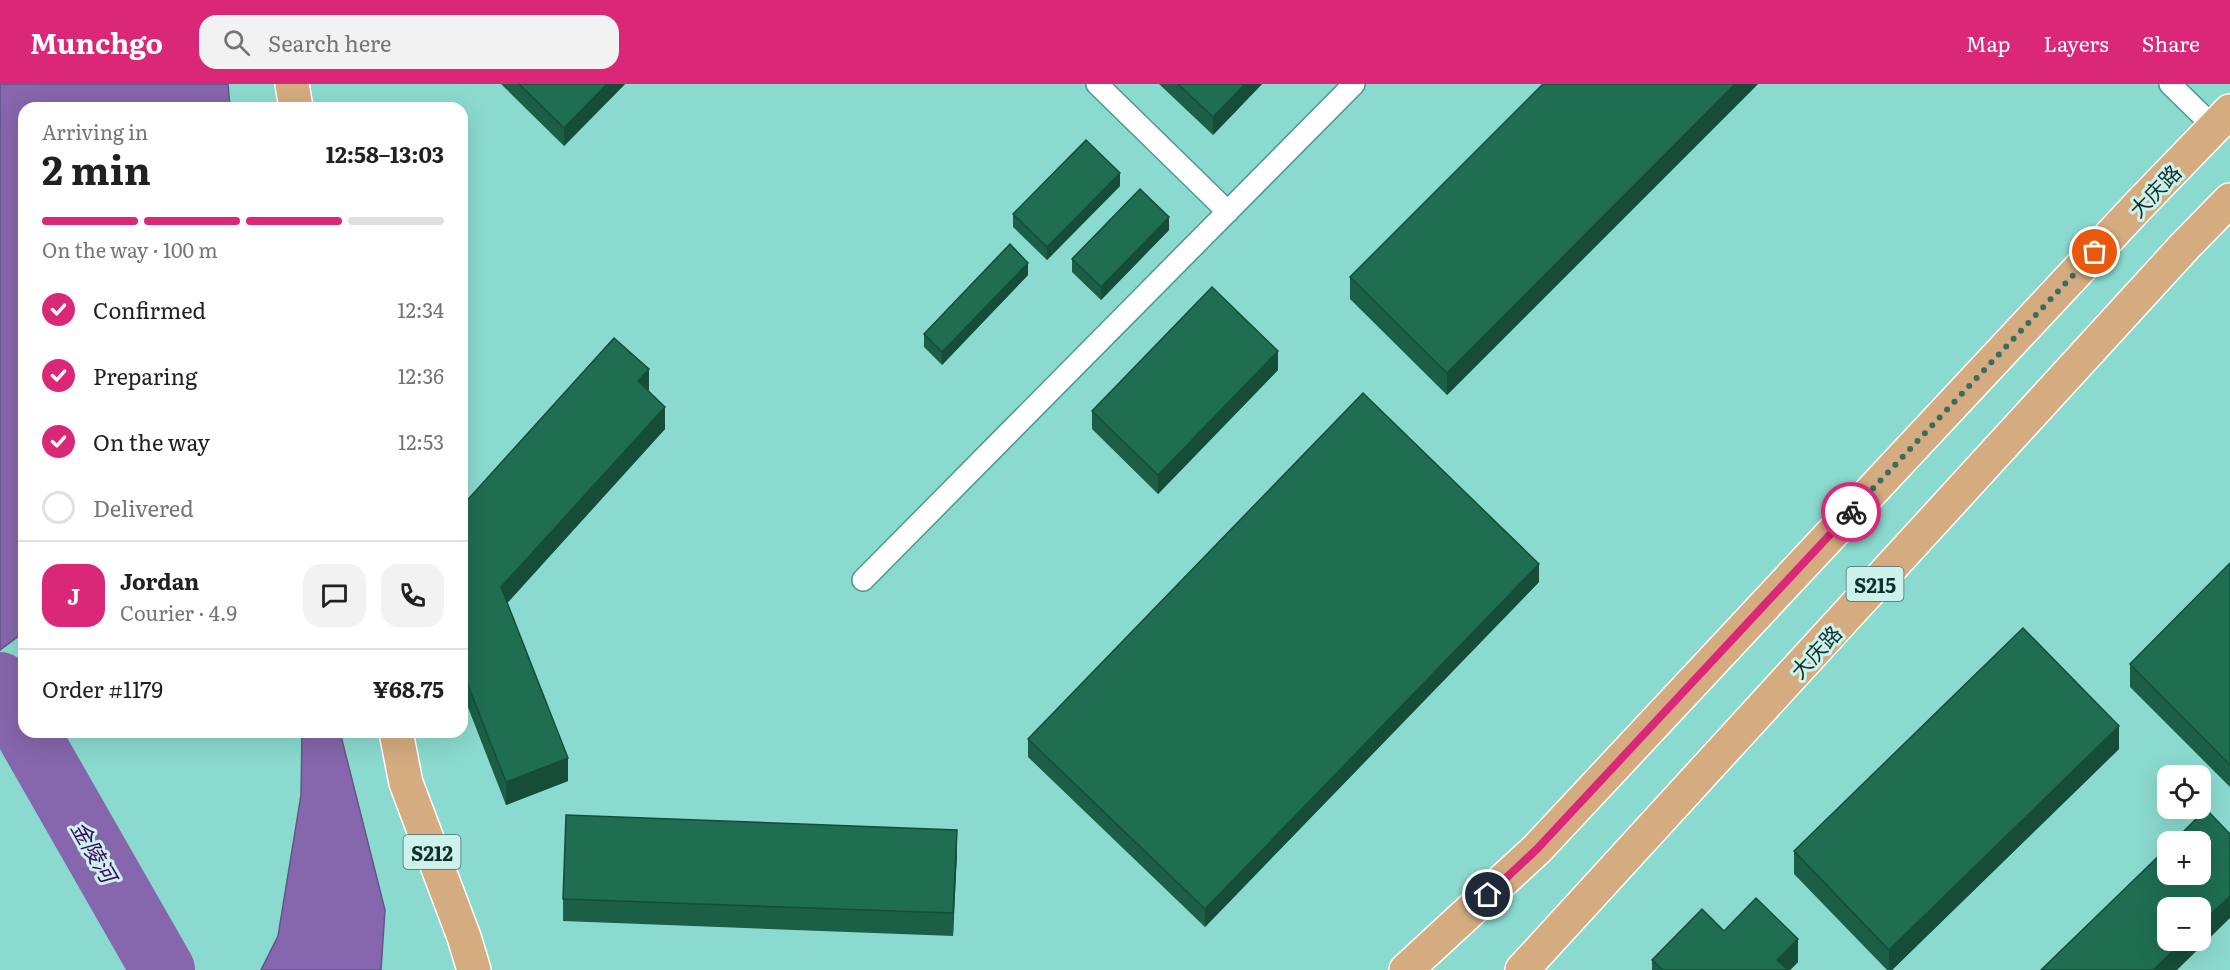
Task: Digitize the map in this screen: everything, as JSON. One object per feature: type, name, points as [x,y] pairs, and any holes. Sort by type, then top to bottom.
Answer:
[{"type":"main road","points":[[292,84],[295,102]]},
{"type":"main road","name":"大庆路","points":[[1406,970],[1537,849],[2108,237],[2222,119]]},
{"type":"main road","name":"大庆路","points":[[1522,970],[2185,246],[2230,200]]},
{"type":"main road","name":"S212","points":[[397,738],[406,783],[465,937],[474,970]]},
{"type":"lane","points":[[1097,84],[1228,212]]},
{"type":"lane","points":[[863,580],[1354,84]]},
{"type":"lane","points":[[2170,84],[2222,119]]},
{"type":"shaded area","points":[[0,84],[228,84],[230,102],[18,102],[18,636],[0,650]]},
{"type":"shaded area","points":[[302,738],[342,738],[385,910],[381,970],[261,970],[278,936],[301,795]]},
{"type":"building","points":[[519,84],[607,84],[564,128]]},
{"type":"building","points":[[1178,84],[1245,84],[1213,117]]},
{"type":"building","points":[[1543,84],[1735,84],[1447,373],[1350,277]]},
{"type":"building","points":[[1086,140],[1120,173],[1047,247],[1013,214]]},
{"type":"building","points":[[1140,189],[1169,217],[1101,287],[1072,259]]},
{"type":"building","points":[[1010,244],[1028,263],[942,352],[924,334]]},
{"type":"building","points":[[1212,287],[1278,351],[1158,475],[1092,411]]},
{"type":"building","points":[[614,338],[649,369],[638,381],[665,407],[501,587],[568,758],[506,782],[468,685],[468,499]]},
{"type":"building","points":[[1363,393],[1539,564],[1205,909],[1028,739]]},
{"type":"building","points":[[2230,563],[2230,765],[2130,664]]},
{"type":"building","points":[[2023,628],[2119,726],[1889,950],[1794,851]]},
{"type":"building","points":[[2211,814],[2230,834],[2230,896],[2211,914],[2211,897],[2157,897],[2157,951],[2173,951],[2153,970],[2041,970],[2157,858],[2157,885],[2211,885],[2211,831],[2184,831],[2196,819],[2211,819]]},
{"type":"building","points":[[566,815],[957,830],[953,913],[563,899]]},
{"type":"building","points":[[1756,898],[1798,939],[1777,960],[1788,970],[1663,970],[1652,960],[1702,909],[1724,931]]},
{"type":"waterway","name":"金陵河","points":[[0,684],[18,716]]},
{"type":"waterway","name":"金陵河","points":[[30,738],[163,970]]},
{"type":"way so far","points":[[1851,512],[2095,252]]},
{"type":"route","points":[[1488,895],[1537,849],[1851,512]]}]
